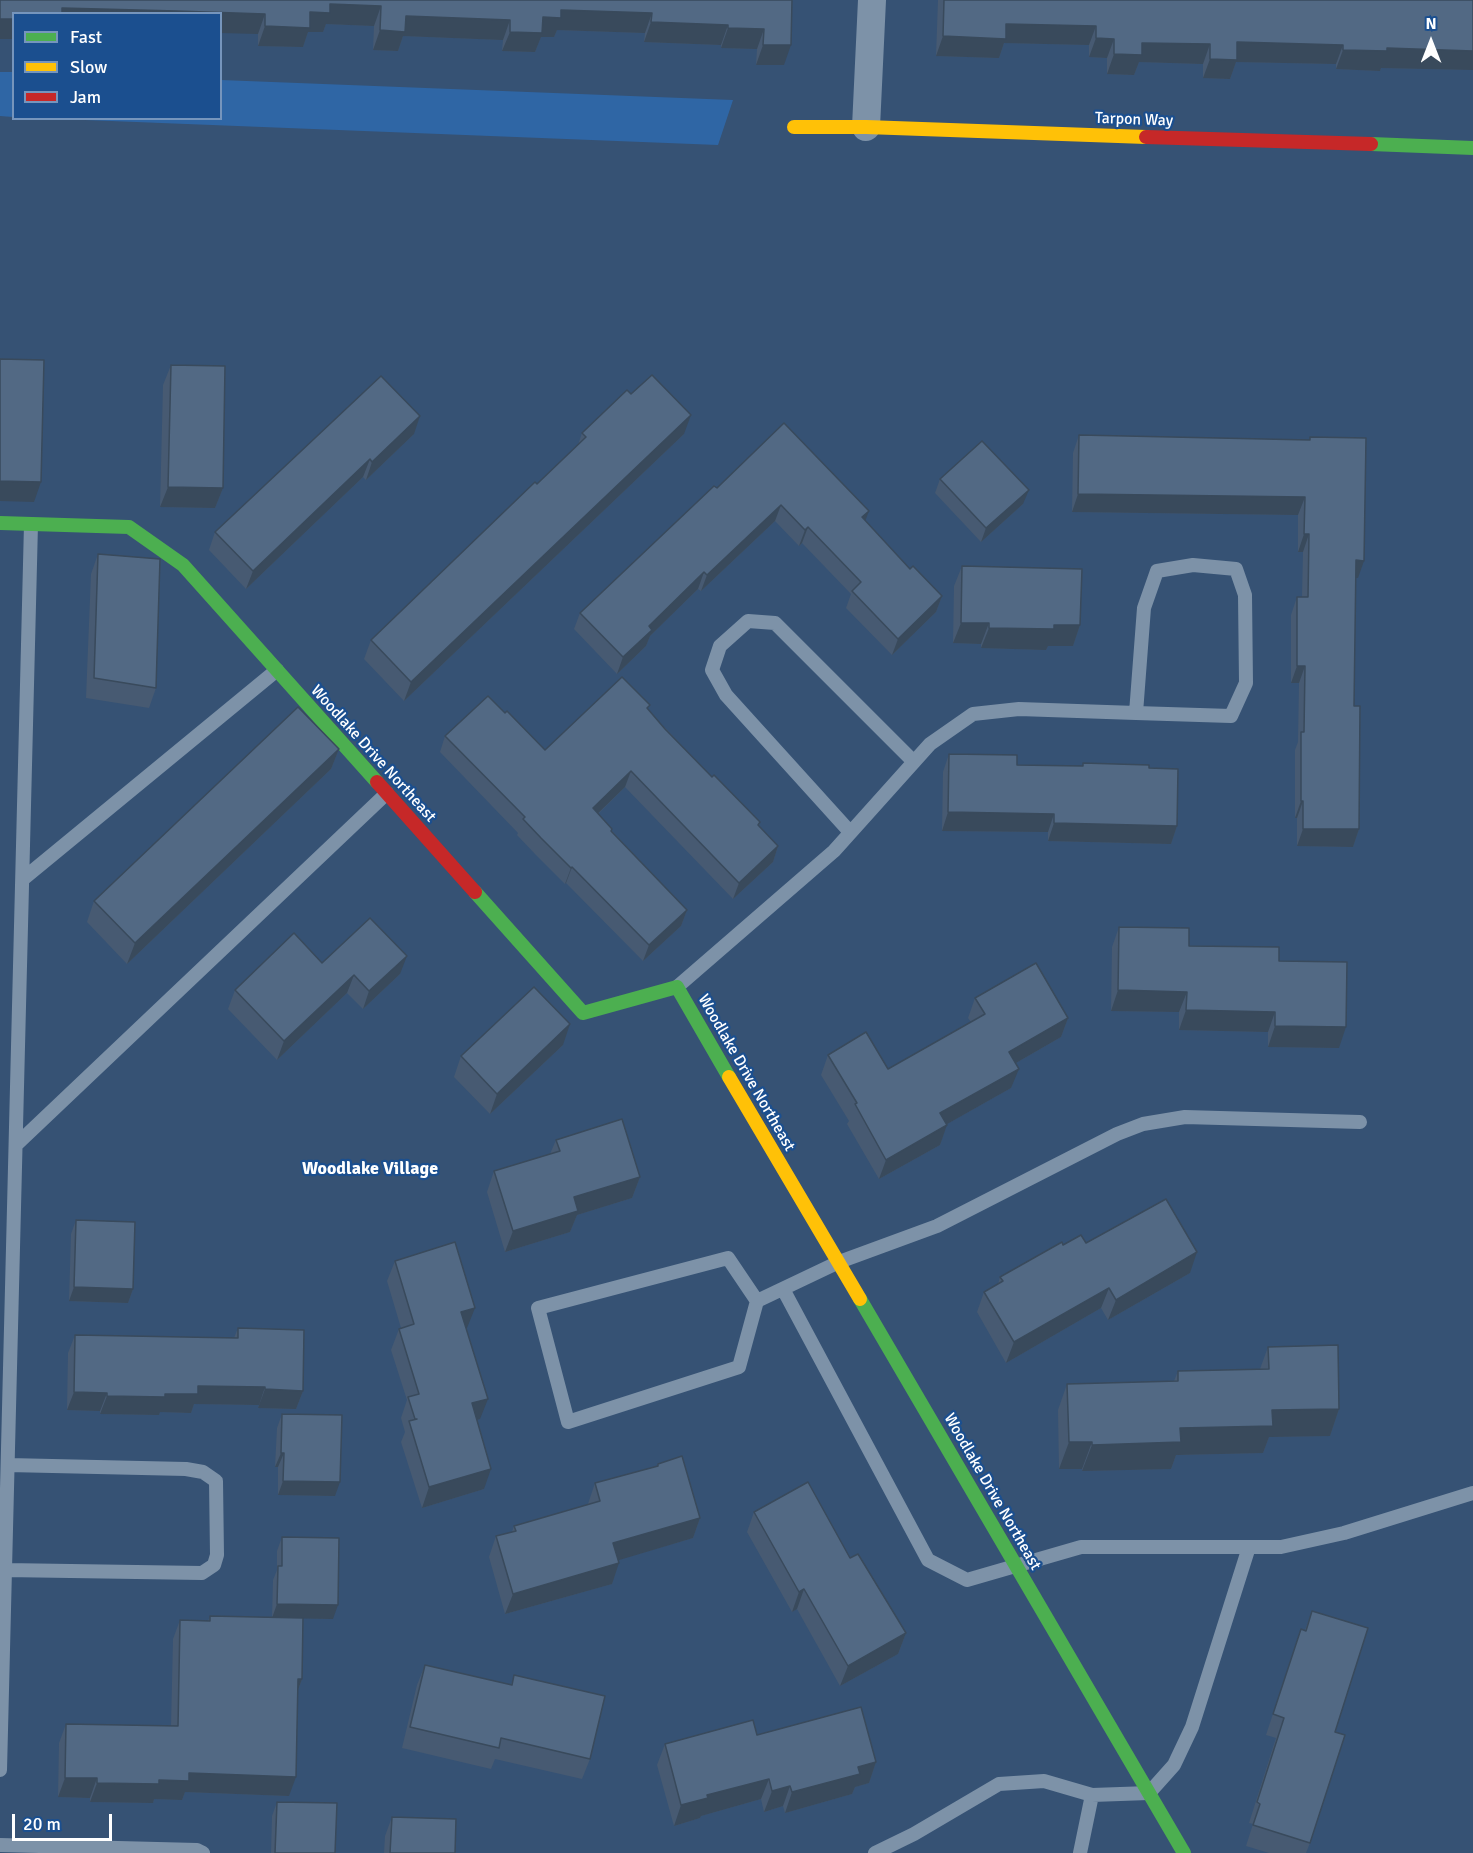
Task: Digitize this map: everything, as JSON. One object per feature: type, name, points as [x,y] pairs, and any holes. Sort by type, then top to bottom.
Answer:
[{"type":"street","points":[[866,127],[872,0]]},
{"type":"street","name":"Tarpon Way","points":[[794,127],[866,127],[1473,147]]},
{"type":"street","name":"Woodlake Drive Northeast","points":[[0,523],[129,527],[183,565],[583,1013],[677,987],[1184,1853]]},
{"type":"lane","points":[[0,1770],[8,1465],[5,1371],[16,1144],[31,524]]},
{"type":"lane","points":[[677,987],[834,851],[930,744],[973,714],[1019,709],[1136,713],[1231,716],[1246,682],[1245,595],[1236,569],[1193,565],[1157,571],[1144,608],[1136,713]]},
{"type":"lane","points":[[850,832],[726,695],[712,670],[720,646],[748,621],[775,623],[914,762]]},
{"type":"lane","points":[[23,879],[278,670]]},
{"type":"lane","points":[[16,1144],[387,793]]},
{"type":"lane","points":[[757,1302],[728,1258],[538,1308],[568,1422],[739,1367],[757,1302],[838,1262],[937,1226],[1117,1134],[1143,1124],[1185,1117],[1360,1122]]},
{"type":"lane","points":[[783,1289],[928,1560],[967,1580],[1081,1547],[1281,1547],[1344,1533],[1473,1493]]},
{"type":"lane","points":[[5,1570],[202,1573],[213,1565],[218,1555],[216,1481],[203,1472],[186,1469],[8,1465]]},
{"type":"lane","points":[[875,1853],[914,1834],[999,1784],[1044,1781],[1092,1795],[1149,1793],[1174,1765],[1192,1727],[1250,1547]]},
{"type":"lane","points":[[1080,1853],[1092,1795]]},
{"type":"lane","points":[[0,1845],[197,1850],[203,1853]]},
{"type":"shaded area","points":[[0,72],[12,72],[12,117],[0,116]]},
{"type":"shaded area","points":[[222,80],[733,100],[718,145],[85,120],[222,120]]},
{"type":"building","points":[[0,0],[792,0],[791,45],[763,45],[764,29],[651,22],[652,13],[561,10],[561,18],[543,17],[542,33],[510,32],[510,20],[406,16],[405,32],[380,30],[381,6],[330,4],[330,13],[310,12],[310,28],[265,26],[265,14],[222,12],[62,8],[62,12],[12,12],[12,19],[0,19]]},
{"type":"building","points":[[944,0],[1473,0],[1473,51],[1387,48],[1387,51],[1343,50],[1343,45],[1237,42],[1237,60],[1210,59],[1210,44],[1142,43],[1142,55],[1114,54],[1114,39],[1096,38],[1096,26],[1006,24],[1006,39],[943,36]]},
{"type":"building","points":[[0,359],[44,360],[41,482],[0,481]]},
{"type":"building","points":[[171,365],[225,366],[223,488],[168,487]]},
{"type":"building","points":[[652,375],[691,415],[411,682],[371,640],[535,482],[537,484],[586,437],[582,433],[627,390],[631,394]]},
{"type":"building","points":[[381,376],[420,416],[372,462],[370,459],[253,571],[215,532]]},
{"type":"building","points":[[784,423],[869,511],[862,517],[910,569],[913,566],[942,596],[898,639],[852,591],[861,582],[808,527],[805,530],[781,505],[707,575],[704,572],[649,626],[652,630],[623,657],[580,613],[714,486],[717,488]]},
{"type":"building","points":[[1079,435],[1310,440],[1310,437],[1366,438],[1364,561],[1356,560],[1354,706],[1360,706],[1359,829],[1303,829],[1301,732],[1304,732],[1305,666],[1297,666],[1297,597],[1308,597],[1309,534],[1304,534],[1305,497],[1078,494]]},
{"type":"building","points":[[982,441],[1029,490],[986,528],[940,479]]},
{"type":"building","points":[[98,554],[160,559],[156,688],[94,678]]},
{"type":"building","points":[[962,566],[1082,569],[1080,625],[1054,625],[1054,629],[989,628],[989,623],[961,623]]},
{"type":"building","points":[[622,677],[650,705],[647,708],[665,729],[760,822],[758,825],[778,846],[739,883],[631,771],[593,808],[612,829],[611,831],[687,910],[649,945],[541,838],[523,819],[525,817],[445,736],[488,696],[505,713],[507,711],[545,750]]},
{"type":"building","points":[[298,707],[339,749],[135,943],[94,901]]},
{"type":"building","points":[[949,754],[1017,755],[1017,765],[1083,766],[1083,763],[1149,765],[1149,768],[1178,769],[1177,826],[1054,823],[1054,814],[948,812]]},
{"type":"building","points":[[370,918],[407,956],[369,991],[354,975],[284,1041],[235,990],[294,933],[322,963]]},
{"type":"building","points":[[1119,927],[1189,928],[1189,946],[1279,947],[1279,961],[1347,962],[1346,1027],[1275,1026],[1275,1012],[1186,1010],[1187,992],[1118,990]]},
{"type":"building","points":[[1036,963],[1068,1018],[1009,1052],[1019,1069],[940,1113],[947,1125],[886,1160],[855,1104],[857,1103],[828,1055],[866,1032],[888,1069],[985,1014],[975,998]]},
{"type":"building","points":[[534,987],[570,1024],[497,1094],[461,1056]]},
{"type":"building","points":[[622,1119],[640,1177],[574,1197],[578,1211],[513,1231],[494,1171],[560,1151],[556,1140]]},
{"type":"building","points":[[1166,1199],[1197,1252],[1116,1300],[1109,1288],[1014,1342],[984,1292],[1003,1281],[1000,1277],[1062,1242],[1063,1245],[1081,1235],[1086,1243]]},
{"type":"building","points":[[76,1220],[135,1222],[133,1289],[74,1287]]},
{"type":"building","points":[[455,1242],[475,1308],[461,1312],[488,1399],[472,1403],[491,1469],[429,1487],[409,1421],[417,1419],[415,1419],[408,1397],[419,1394],[399,1329],[414,1324],[395,1261]]},
{"type":"building","points":[[238,1328],[304,1330],[303,1391],[265,1389],[265,1387],[198,1386],[198,1394],[165,1394],[165,1397],[107,1396],[107,1393],[74,1392],[75,1335],[238,1338]]},
{"type":"building","points":[[1338,1345],[1339,1409],[1272,1410],[1273,1426],[1180,1428],[1181,1442],[1092,1445],[1092,1442],[1069,1442],[1067,1384],[1178,1381],[1178,1371],[1269,1369],[1268,1347]]},
{"type":"building","points":[[282,1414],[342,1415],[340,1482],[283,1481]]},
{"type":"building","points":[[682,1456],[700,1518],[613,1543],[619,1563],[513,1594],[496,1536],[516,1531],[514,1526],[600,1501],[595,1483],[658,1466],[658,1464]]},
{"type":"building","points":[[808,1482],[850,1558],[858,1554],[906,1633],[848,1666],[804,1589],[799,1592],[754,1512]]},
{"type":"building","points":[[282,1537],[339,1538],[338,1605],[277,1604],[278,1566],[282,1566]]},
{"type":"building","points":[[1312,1611],[1368,1628],[1335,1732],[1345,1735],[1310,1843],[1253,1825],[1260,1804],[1257,1802],[1284,1718],[1273,1714],[1301,1629],[1306,1631]]},
{"type":"building","points":[[210,1616],[303,1618],[302,1679],[298,1679],[296,1777],[189,1773],[189,1781],[159,1780],[159,1784],[97,1783],[97,1778],[65,1778],[66,1724],[178,1726],[180,1620],[210,1621]]},
{"type":"building","points":[[425,1665],[512,1685],[514,1675],[605,1696],[590,1759],[501,1738],[499,1748],[410,1727]]},
{"type":"building","points":[[861,1707],[876,1762],[858,1767],[860,1774],[792,1792],[790,1786],[772,1791],[769,1779],[707,1795],[708,1798],[681,1805],[665,1744],[753,1720],[757,1735]]},
{"type":"building","points":[[277,1802],[337,1803],[335,1853],[275,1853]]},
{"type":"building","points":[[392,1817],[456,1819],[455,1853],[390,1853]]},
{"type":"traffic: fast","points":[[1371,144],[1473,148]]},
{"type":"traffic: fast","points":[[0,523],[129,527],[183,565],[377,782]]},
{"type":"traffic: fast","points":[[475,892],[583,1013],[677,987],[729,1077]]},
{"type":"traffic: fast","points":[[860,1299],[1184,1853]]},
{"type":"traffic: slow","points":[[794,127],[866,127],[1146,137]]},
{"type":"traffic: slow","points":[[729,1077],[860,1299]]},
{"type":"traffic: jam","points":[[1146,137],[1371,144]]},
{"type":"traffic: jam","points":[[377,782],[475,892]]},
{"type":"district","name":"Woodlake Village","points":[[370,1169]]}]
